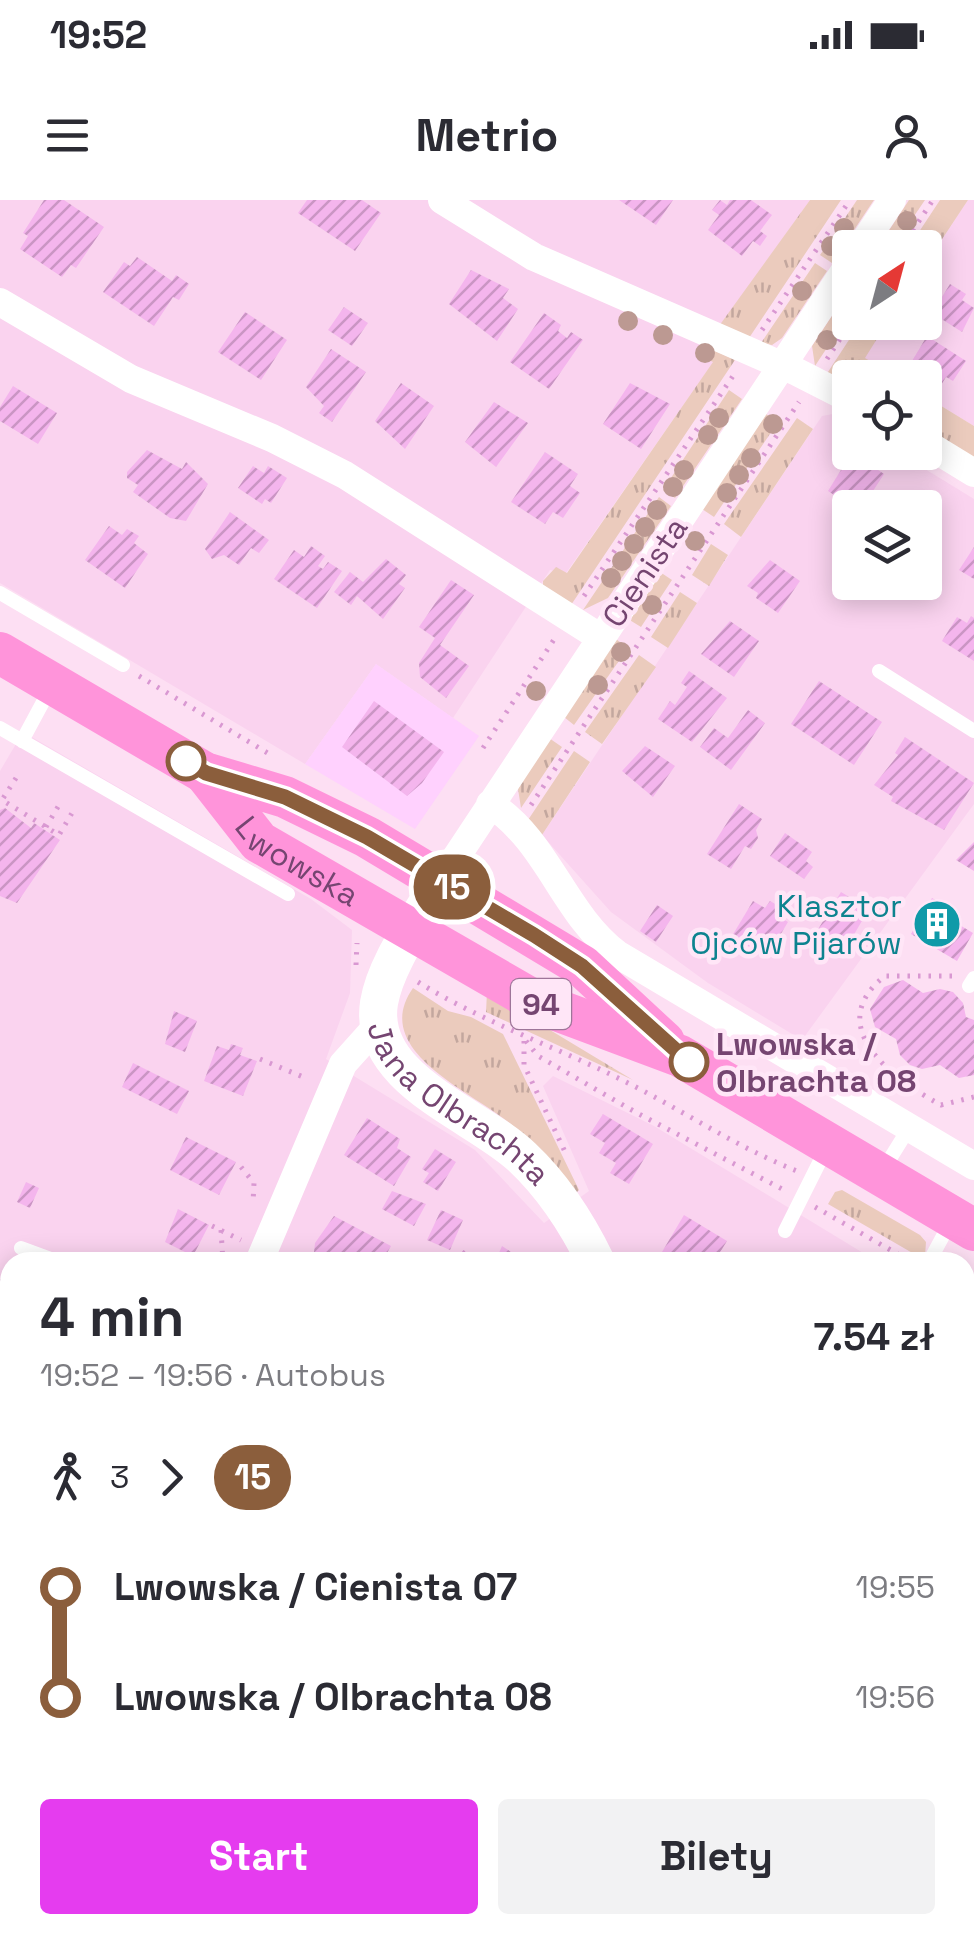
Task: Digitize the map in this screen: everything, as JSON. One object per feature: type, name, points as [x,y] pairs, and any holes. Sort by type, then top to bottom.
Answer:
[{"type":"main road","name":"Lwowska","points":[[0,653],[206,773],[285,797],[367,837],[441,880],[582,966],[680,1056]]},
{"type":"main road","name":"Lwowska","points":[[206,773],[258,842],[538,1003],[680,1056],[963,1224]]},
{"type":"street","points":[[442,200],[534,257],[832,390]]},
{"type":"street","points":[[872,230],[892,200]]},
{"type":"street","name":"Cienista","points":[[441,880],[832,290]]},
{"type":"street","points":[[0,302],[132,379],[272,438],[345,475],[601,638]]},
{"type":"street","points":[[942,453],[974,473]]},
{"type":"street","points":[[490,804],[518,824],[598,939],[974,1166]]},
{"type":"street","name":"Jana Olbrachta","points":[[441,880],[383,986],[379,1024],[386,1045],[420,1085],[498,1136],[544,1178],[570,1212],[591,1252]]},
{"type":"street","points":[[256,1252],[343,1064],[379,1024]]},
{"type":"lane","points":[[0,593],[124,665]]},
{"type":"lane","points":[[878,670],[972,725]]},
{"type":"lane","points":[[22,741],[53,684]]},
{"type":"lane","points":[[0,728],[288,894]]},
{"type":"lane","points":[[880,1175],[909,1128]]},
{"type":"lane","points":[[785,1231],[828,1144]]},
{"type":"lane","points":[[938,1252],[963,1224]]},
{"type":"lane","points":[[21,1248],[32,1252]]},
{"type":"path","points":[[483,748],[850,200]]},
{"type":"path","points":[[913,230],[933,200]]},
{"type":"path","points":[[518,824],[839,340]]},
{"type":"path","points":[[16,778],[2,800],[58,835],[72,812]]},
{"type":"path","points":[[46,827],[59,805]]},
{"type":"path","points":[[971,982],[941,974],[885,976],[863,1003],[861,1028],[873,1053],[899,1082],[941,1105],[974,1097]]},
{"type":"path","points":[[576,1173],[524,1065],[524,1039],[538,1056],[637,1113],[896,1252]]},
{"type":"path","points":[[260,1059],[318,1084]]},
{"type":"path","points":[[240,1167],[254,1184],[253,1203]]},
{"type":"path","points":[[212,1226],[252,1252]]},
{"type":"path","points":[[221,1230],[222,1252]]},
{"type":"shaded area","points":[[0,200],[810,200],[700,355],[714,361],[566,573],[550,570],[453,718],[376,664],[305,764],[0,583]]},
{"type":"shaded area","points":[[968,200],[974,200],[974,426],[942,406],[942,360],[864,358],[876,340],[942,340],[942,239]]},
{"type":"shaded area","points":[[832,414],[832,470],[927,470],[974,499],[974,804],[802,1040],[708,983],[611,912],[542,835],[822,416]]},
{"type":"shaded area","points":[[376,664],[479,736],[415,829],[305,764]]},
{"type":"shaded area","points":[[23,732],[311,899],[352,930],[350,993],[326,1059],[475,1150],[544,1223],[589,1191],[543,1086],[553,1076],[654,1126],[862,1252],[0,1252],[0,771]]},
{"type":"green space","points":[[810,200],[841,200],[749,338],[719,326]]},
{"type":"green space","points":[[857,200],[874,200],[854,230],[837,230]]},
{"type":"green space","points":[[909,200],[925,200],[905,230],[889,230]]},
{"type":"green space","points":[[940,200],[968,200],[942,239],[942,230],[920,230]]},
{"type":"green space","points":[[832,237],[832,263],[820,255]]},
{"type":"green space","points":[[815,263],[827,271],[782,338],[772,345],[761,343]]},
{"type":"green space","points":[[832,316],[832,340],[815,366],[812,346]]},
{"type":"green space","points":[[849,340],[876,340],[865,358],[868,360],[836,360]]},
{"type":"green space","points":[[705,346],[735,360],[571,605],[543,587],[543,581],[556,567],[567,573],[713,362],[699,355]]},
{"type":"green space","points":[[729,390],[742,399],[675,498],[663,490]]},
{"type":"green space","points":[[942,406],[974,426],[974,463],[942,443]]},
{"type":"green space","points":[[766,414],[778,422],[714,517],[702,509]]},
{"type":"green space","points":[[797,418],[813,429],[741,537],[724,524]]},
{"type":"green space","points":[[659,497],[671,506],[608,598],[583,610]]},
{"type":"green space","points":[[711,544],[728,555],[709,586],[692,575]]},
{"type":"green space","points":[[660,572],[672,580],[641,627],[628,619]]},
{"type":"green space","points":[[680,592],[697,603],[668,648],[651,637]]},
{"type":"green space","points":[[616,639],[628,648],[574,725],[564,717]]},
{"type":"green space","points":[[639,655],[656,667],[602,744],[585,732]]},
{"type":"green space","points":[[549,738],[562,747],[521,808],[518,789]]},
{"type":"green space","points":[[574,751],[590,762],[540,838],[528,820]]},
{"type":"green space","points":[[413,988],[448,1011],[471,1017],[503,1034],[579,1190],[575,1194],[522,1134],[432,1069],[415,1051],[404,1032],[403,1011]]},
{"type":"green space","points":[[487,992],[633,1080],[486,1012]]},
{"type":"green space","points":[[842,1190],[920,1235],[926,1242],[925,1252],[911,1252],[828,1204],[835,1192]]},
{"type":"building","points":[[44,200],[64,200],[104,227],[76,268],[71,265],[62,277],[20,249],[28,236],[23,233]]},
{"type":"building","points":[[307,200],[362,200],[381,213],[355,251],[298,213]]},
{"type":"building","points":[[619,200],[673,200],[656,225]]},
{"type":"building","points":[[720,200],[727,205],[730,200],[751,200],[772,215],[760,231],[767,236],[760,246],[753,241],[742,256],[708,230],[719,215],[712,210]]},
{"type":"building","points":[[137,257],[172,281],[176,275],[189,284],[179,300],[173,297],[154,326],[103,292],[124,262],[130,266]]},
{"type":"building","points":[[471,270],[509,289],[503,298],[518,309],[497,341],[449,304]]},
{"type":"building","points":[[950,284],[966,294],[962,300],[974,308],[962,332],[942,319],[942,297]]},
{"type":"building","points":[[344,307],[368,323],[352,346],[328,330]]},
{"type":"building","points":[[245,312],[287,340],[261,380],[218,352]]},
{"type":"building","points":[[544,313],[561,325],[558,331],[567,338],[571,332],[583,340],[549,389],[510,362]]},
{"type":"building","points":[[925,340],[933,340],[966,361],[953,381],[946,377],[942,384],[942,360],[913,360]]},
{"type":"building","points":[[331,349],[366,372],[332,422],[319,413],[324,406],[306,387]]},
{"type":"building","points":[[401,383],[434,406],[405,449],[375,421]]},
{"type":"building","points":[[630,383],[670,404],[641,449],[603,424]]},
{"type":"building","points":[[13,386],[57,413],[38,444],[0,421],[0,407]]},
{"type":"building","points":[[494,402],[528,423],[496,467],[465,442]]},
{"type":"building","points":[[147,450],[182,469],[186,462],[208,484],[186,521],[170,518],[133,492],[138,485],[127,478],[127,472]]},
{"type":"building","points":[[545,452],[578,474],[570,486],[580,493],[563,518],[553,512],[545,524],[511,502]]},
{"type":"building","points":[[253,466],[264,473],[268,466],[287,478],[271,503],[265,499],[262,504],[238,488]]},
{"type":"building","points":[[841,470],[878,470],[884,474],[874,490],[828,491]]},
{"type":"building","points":[[230,512],[269,540],[259,553],[251,548],[239,565],[224,555],[212,559],[205,549]]},
{"type":"building","points":[[109,526],[122,535],[127,529],[139,536],[134,543],[148,554],[125,588],[85,560]]},
{"type":"building","points":[[311,546],[325,556],[318,566],[323,569],[328,562],[342,571],[317,608],[274,579],[294,550],[304,557]]},
{"type":"building","points":[[974,547],[974,579],[959,570]]},
{"type":"building","points":[[386,559],[406,575],[399,584],[405,588],[383,619],[357,596],[351,605],[334,592],[350,572],[363,582]]},
{"type":"building","points":[[770,560],[800,581],[778,613],[756,598],[758,593],[747,586]]},
{"type":"building","points":[[451,580],[474,595],[440,645],[469,666],[446,698],[420,677],[419,663],[435,638],[419,627]]},
{"type":"building","points":[[971,616],[974,661],[942,641],[957,617],[967,623]]},
{"type":"building","points":[[730,621],[759,641],[734,677],[701,654]]},
{"type":"building","points":[[689,671],[727,698],[692,742],[658,719],[670,701],[675,705],[687,687],[681,683]]},
{"type":"building","points":[[819,681],[882,722],[854,765],[791,724]]},
{"type":"building","points":[[374,701],[444,752],[422,783],[407,796],[342,747]]},
{"type":"building","points":[[748,710],[765,723],[731,770],[700,747],[714,728],[728,738]]},
{"type":"building","points":[[905,737],[974,783],[944,830],[891,801],[893,797],[874,785],[898,755],[895,753]]},
{"type":"building","points":[[645,746],[675,766],[653,797],[622,771]]},
{"type":"building","points":[[739,804],[762,819],[756,830],[758,838],[751,849],[745,846],[731,869],[707,854]]},
{"type":"building","points":[[5,808],[31,828],[34,823],[60,840],[17,903],[0,896],[0,810]]},
{"type":"building","points":[[785,833],[812,852],[806,861],[813,867],[804,879],[770,856]]},
{"type":"building","points":[[974,842],[974,871],[956,860]]},
{"type":"building","points":[[841,892],[869,909],[846,948],[817,931]]},
{"type":"building","name":"Klasztor Ojców Pijarów","points":[[932,898],[948,907],[943,915],[973,933],[957,961],[911,934]]},
{"type":"building","points":[[753,901],[765,908],[770,901],[784,909],[780,917],[788,922],[767,957],[732,936]]},
{"type":"building","points":[[657,905],[673,916],[656,942],[640,931]]},
{"type":"building","points":[[903,980],[923,993],[940,989],[953,992],[963,1003],[966,1017],[974,1020],[974,1075],[959,1078],[940,1065],[922,1069],[910,1065],[900,1055],[896,1039],[875,1027],[870,1009],[884,987]]},
{"type":"building","points":[[174,1011],[197,1021],[185,1052],[165,1044]]},
{"type":"building","points":[[231,1044],[243,1048],[240,1055],[257,1061],[243,1096],[204,1081],[217,1046],[229,1050]]},
{"type":"building","points":[[133,1063],[189,1091],[177,1114],[122,1087]]},
{"type":"building","points":[[603,1114],[653,1144],[629,1184],[610,1173],[616,1163],[599,1153],[605,1143],[590,1134]]},
{"type":"building","points":[[367,1118],[400,1139],[397,1148],[411,1157],[394,1186],[344,1155]]},
{"type":"building","points":[[186,1137],[236,1162],[219,1195],[170,1170]]},
{"type":"building","points":[[435,1149],[456,1162],[438,1191],[423,1182],[429,1173],[422,1169]]},
{"type":"building","points":[[26,1182],[39,1188],[30,1208],[17,1202]]},
{"type":"building","points":[[392,1191],[426,1204],[414,1226],[382,1209]]},
{"type":"building","points":[[178,1209],[209,1225],[195,1252],[185,1252],[165,1242]]},
{"type":"building","points":[[441,1210],[463,1220],[450,1250],[427,1240]]},
{"type":"building","points":[[684,1215],[727,1241],[720,1252],[662,1252]]},
{"type":"building","points":[[334,1216],[391,1246],[388,1252],[314,1252],[315,1243]]},
{"type":"bus line","name":"15","points":[[186,761],[206,773],[285,797],[367,837],[534,935],[582,966],[689,1062]]},
{"type":"place","name":"Klasztor Ojców Pijarów","points":[[937,924]]},
{"type":"place","name":"Lwowska / Olbrachta 08","points":[[689,1062]]}]
